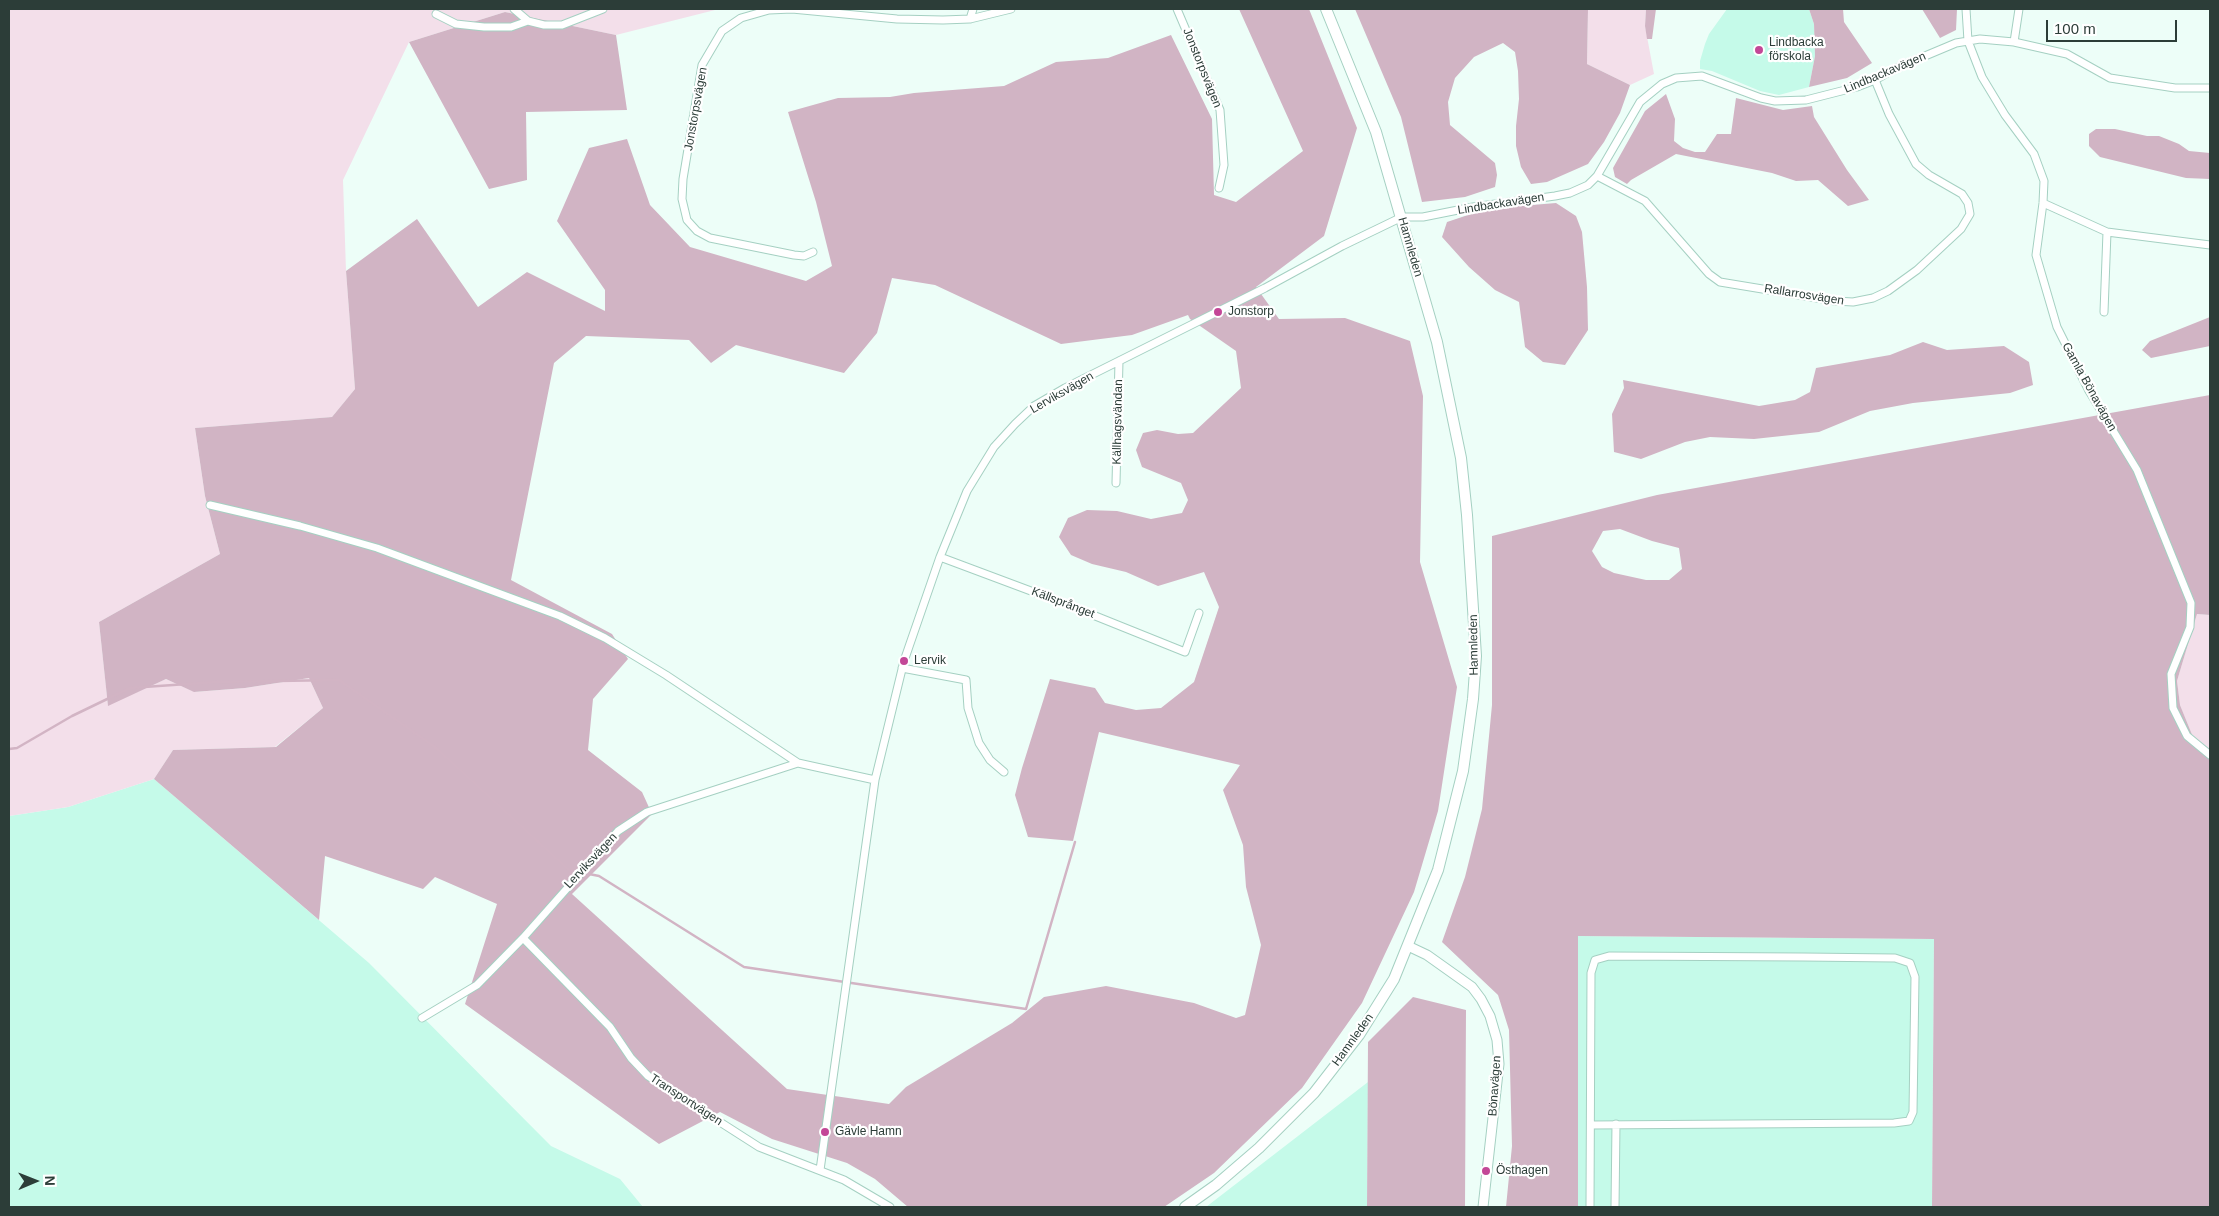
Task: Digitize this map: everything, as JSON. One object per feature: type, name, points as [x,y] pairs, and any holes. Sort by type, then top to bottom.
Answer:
[{"type":"main road","name":"Hamnleden","points":[[1185,1207],[1216,1186],[1259,1148],[1314,1093],[1359,1035],[1394,979],[1438,870],[1463,771],[1473,699],[1476,656],[1467,515],[1460,458],[1436,342],[1402,217],[1376,132],[1326,9]]},
{"type":"street","points":[[514,9],[528,21],[544,25],[562,25],[603,9]]},
{"type":"street","name":"Jonstorpsvägen","points":[[813,252],[804,256],[794,255],[710,238],[697,231],[687,220],[682,199],[683,179],[702,65],[722,31],[741,18],[769,10],[792,9],[897,19],[970,19],[1011,9]]},
{"type":"street","points":[[970,19],[973,9]]},
{"type":"street","name":"Jonstorpsvägen","points":[[1177,9],[1220,110],[1224,165],[1220,188]]},
{"type":"street","name":"Gamla Bönavägen","points":[[1966,9],[1968,41],[1982,77],[2005,115],[2034,154],[2044,181],[2044,204],[2036,256],[2057,327],[2089,391],[2137,470],[2191,603],[2190,627],[2171,674],[2173,708],[2187,736],[2210,756]]},
{"type":"street","points":[[2014,42],[2019,9]]},
{"type":"street","points":[[436,14],[456,24],[484,27],[511,27],[528,21]]},
{"type":"street","name":"Lindbackavägen","points":[[1402,217],[1423,217],[1473,207],[1562,194],[1588,185],[1597,176],[1640,102],[1650,92],[1676,78],[1702,76],[1751,96],[1788,101],[1806,100],[1836,94],[1875,80],[1894,69],[1956,43],[1980,38],[2014,42],[2067,54],[2110,78],[2174,88],[2210,88]]},
{"type":"street","name":"Rallarrosvägen","points":[[1597,176],[1645,201],[1709,274],[1720,282],[1835,301],[1853,302],[1872,298],[1888,291],[1917,270],[1961,229],[1970,214],[1968,204],[1962,194],[1929,175],[1916,164],[1889,114],[1875,80]]},
{"type":"street","points":[[2044,204],[2107,232],[2210,245]]},
{"type":"street","name":"Lerviksvägen","points":[[820,1170],[875,780],[902,668],[940,557],[966,491],[994,447],[1014,424],[1034,406],[1118,361],[1234,304],[1342,246],[1402,217]]},
{"type":"street","points":[[2104,312],[2107,232]]},
{"type":"street","name":"Källhagsvändan","points":[[1116,483],[1118,361]]},
{"type":"street","points":[[210,505],[300,526],[377,548],[560,616],[605,638],[666,675],[798,763],[875,780]]},
{"type":"street","name":"Källsprånget","points":[[940,557],[1186,652],[1199,613]]},
{"type":"street","points":[[902,668],[966,680],[968,708],[979,742],[990,760],[1004,772]]},
{"type":"street","name":"Lerviksvägen","points":[[422,1018],[477,986],[523,938],[618,831],[647,812],[798,763]]},
{"type":"street","name":"Transportvägen","points":[[523,938],[610,1026],[631,1058],[648,1076],[759,1147],[820,1170],[865,1191],[890,1207]]},
{"type":"street","name":"Bönavägen","points":[[1408,946],[1427,955],[1472,986],[1490,1016],[1495,1032],[1499,1064],[1483,1207]]},
{"type":"street","points":[[1590,1207],[1591,973],[1595,960],[1609,956],[1895,958],[1910,963],[1915,977],[1913,1112],[1909,1121],[1591,1125]]},
{"type":"street","points":[[1615,1207],[1616,1124]]},
{"type":"shaded area","points":[[9,9],[719,9],[616,35],[505,12],[409,42],[343,180],[346,271],[355,389],[332,417],[195,428],[205,496],[220,554],[99,622],[108,705],[166,679],[195,692],[245,688],[309,678],[323,708],[275,747],[173,750],[154,779],[68,807],[9,816]]},
{"type":"shaded area","points":[[1239,9],[1309,9],[1357,128],[1324,236],[1256,287],[1279,319],[1345,318],[1410,341],[1423,396],[1420,562],[1457,687],[1438,811],[1414,892],[1362,1003],[1302,1088],[1214,1173],[1164,1207],[908,1207],[875,1179],[847,1163],[772,1139],[720,1112],[659,1144],[465,1004],[497,904],[435,877],[423,889],[325,856],[319,920],[154,779],[173,750],[276,747],[323,708],[309,678],[245,688],[194,692],[166,679],[108,706],[99,622],[220,554],[205,496],[195,428],[332,417],[355,389],[346,271],[417,219],[478,307],[527,272],[605,311],[605,290],[557,221],[589,148],[627,139],[650,205],[690,247],[806,281],[832,266],[816,202],[788,112],[838,98],[890,97],[914,93],[1004,86],[1056,62],[1108,58],[1171,35],[1212,119],[1214,195],[1236,202],[1303,151]],"holes":[[[892,278],[935,285],[1061,344],[1132,335],[1188,315],[1190,319],[1236,351],[1241,388],[1193,433],[1178,434],[1157,430],[1143,433],[1136,450],[1142,467],[1181,483],[1188,500],[1182,513],[1151,519],[1117,511],[1087,510],[1068,518],[1059,537],[1071,555],[1092,564],[1126,572],[1158,586],[1204,572],[1219,607],[1194,682],[1161,708],[1136,710],[1105,703],[1095,688],[1050,679],[1015,795],[1028,837],[1073,841],[1099,732],[1240,765],[1223,790],[1243,845],[1246,887],[1261,945],[1245,1015],[1236,1018],[1194,1003],[1106,986],[1044,997],[1012,1023],[906,1087],[889,1104],[787,1089],[572,894],[652,814],[642,792],[588,750],[593,699],[628,659],[612,634],[511,580],[554,363],[586,336],[689,340],[711,363],[736,345],[844,373],[877,333]]]},
{"type":"shaded area","points":[[1355,9],[1588,9],[1587,64],[1630,85],[1620,113],[1604,142],[1588,164],[1547,182],[1531,184],[1521,167],[1516,146],[1519,99],[1515,52],[1503,43],[1474,57],[1455,78],[1448,102],[1450,125],[1495,163],[1497,175],[1495,187],[1465,197],[1422,202],[1401,117]]},
{"type":"shaded area","points":[[1588,9],[1646,9],[1645,26],[1654,74],[1630,85],[1587,64]]},
{"type":"shaded area","points":[[1646,9],[1656,9],[1652,39],[1647,39],[1645,26]]},
{"type":"shaded area","name":"Lindbacka förskola","points":[[1727,9],[1809,9],[1814,24],[1815,56],[1809,87],[1779,95],[1760,91],[1712,71],[1700,69],[1700,61],[1709,34]]},
{"type":"shaded area","points":[[1809,9],[1843,9],[1844,22],[1872,63],[1847,78],[1809,87],[1815,56],[1814,24]]},
{"type":"shaded area","points":[[1922,9],[1957,9],[1956,30],[1940,38]]},
{"type":"shaded area","points":[[505,12],[616,35],[627,110],[526,112],[527,180],[489,189],[409,42]]},
{"type":"shaded area","points":[[1666,94],[1675,119],[1674,141],[1683,148],[1695,152],[1705,152],[1717,134],[1731,134],[1736,98],[1783,110],[1812,106],[1814,117],[1847,170],[1869,200],[1848,206],[1818,180],[1796,181],[1772,173],[1676,154],[1627,184],[1615,177],[1613,168],[1645,111]]},
{"type":"shaded area","points":[[2096,129],[2115,129],[2147,136],[2159,136],[2179,144],[2189,151],[2210,153],[2210,179],[2186,178],[2100,157],[2089,146],[2089,134]]},
{"type":"shaded area","points":[[1556,203],[1576,216],[1582,232],[1587,287],[1588,330],[1565,365],[1543,362],[1525,347],[1519,302],[1495,290],[1469,267],[1442,237],[1447,222],[1465,216],[1496,208]]},
{"type":"shaded area","points":[[2210,317],[2210,346],[2151,358],[2142,350],[2150,341]]},
{"type":"shaded area","points":[[1923,342],[1947,350],[2004,346],[2029,362],[2033,385],[2010,393],[1913,403],[1870,411],[1819,432],[1754,439],[1710,437],[1685,442],[1641,459],[1614,452],[1612,414],[1624,388],[1623,380],[1759,406],[1795,400],[1810,392],[1816,368],[1890,355]]},
{"type":"shaded area","points":[[2210,395],[2210,615],[2197,614],[2177,681],[2180,705],[2193,737],[2210,750],[2210,1207],[1932,1207],[1934,939],[1578,936],[1578,1207],[1506,1207],[1512,1146],[1509,1030],[1498,995],[1442,942],[1465,877],[1482,809],[1492,705],[1492,536],[1657,495]],"holes":[[[1620,529],[1652,541],[1679,548],[1682,569],[1669,580],[1646,580],[1614,573],[1602,567],[1592,551],[1603,531]]]},
{"type":"shaded area","points":[[2197,614],[2210,615],[2210,750],[2193,737],[2180,705],[2177,681]]},
{"type":"shaded area","points":[[154,779],[369,963],[551,1146],[620,1179],[643,1207],[9,1207],[9,816],[68,807]]},
{"type":"shaded area","points":[[1577,936],[1934,939],[1932,1207],[1578,1207]]},
{"type":"shaded area","points":[[1413,997],[1466,1010],[1465,1207],[1367,1207],[1368,1042]]},
{"type":"shaded area","points":[[1368,1082],[1367,1207],[1206,1207]]},
{"type":"waterway","points":[[9,749],[17,748],[72,716],[130,688],[216,682],[339,680],[435,747],[569,870],[599,876],[744,967],[1026,1009],[1075,842]]},
{"type":"place","name":"Lindbacka förskola","points":[[1759,50]]},
{"type":"place","name":"Jonstorp","points":[[1218,312]]},
{"type":"place","name":"Lervik","points":[[904,661]]},
{"type":"place","name":"Gävle Hamn","points":[[825,1132]]},
{"type":"place","name":"Östhagen","points":[[1486,1171]]}]
